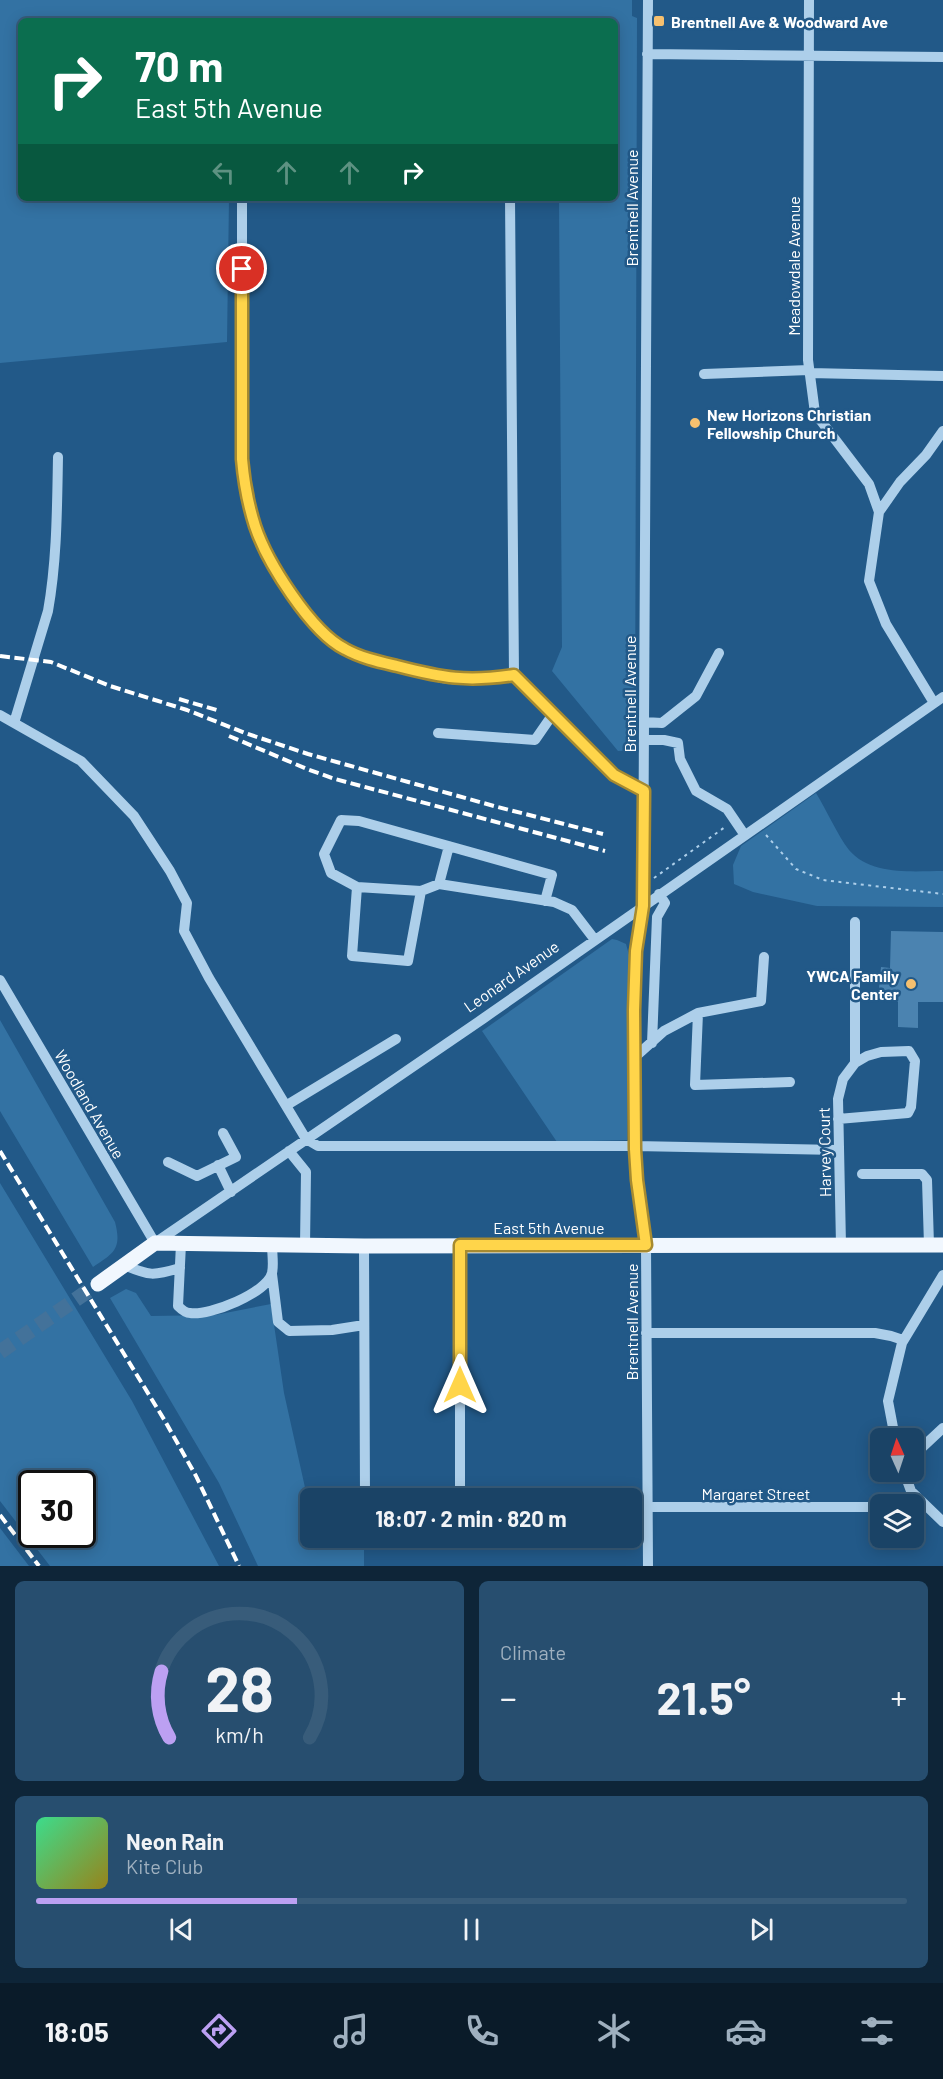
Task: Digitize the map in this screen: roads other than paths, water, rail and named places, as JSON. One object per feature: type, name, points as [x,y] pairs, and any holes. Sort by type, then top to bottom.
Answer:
[{"type":"main road","name":"East 5th Avenue","points":[[155,1244],[936,1245]]},
{"type":"main road","name":"Leonard Avenue","points":[[98,1284],[155,1244]]},
{"type":"street","name":"Brentnell Avenue","points":[[648,0],[643,906],[636,951],[635,1057],[635,1146],[646,1245],[648,1566]]},
{"type":"street","name":"Meadowdale Avenue","points":[[809,0],[809,372],[815,413],[869,484],[879,512]]},
{"type":"street","points":[[647,54],[943,57]]},
{"type":"street","points":[[242,201],[242,459],[244,487],[256,529],[274,566],[300,606],[321,632],[345,649],[376,661],[444,678],[485,680],[514,675]]},
{"type":"street","points":[[510,201],[514,675],[614,775],[644,791]]},
{"type":"street","points":[[704,374],[809,372],[943,376]]},
{"type":"street","points":[[938,700],[886,624],[869,581],[879,512],[900,482],[926,455],[943,430]]},
{"type":"street","points":[[14,723],[49,603],[57,537],[58,457]]},
{"type":"street","points":[[644,722],[662,723],[696,696],[718,653]]},
{"type":"street","name":"Leonard Avenue","points":[[155,1244],[938,700]]},
{"type":"street","points":[[438,733],[535,741],[554,714]]},
{"type":"street","points":[[0,715],[81,761],[134,816],[170,871],[187,903],[184,931],[209,978],[306,1139],[324,1147],[635,1146],[838,1150]]},
{"type":"street","points":[[644,740],[678,743],[680,759],[696,791],[727,809],[744,834]]},
{"type":"street","points":[[545,901],[552,875],[359,821],[341,820],[324,854],[331,873],[357,887],[421,891],[439,884],[545,901],[554,902],[572,910],[595,940]]},
{"type":"street","points":[[439,884],[449,846]]},
{"type":"street","points":[[357,887],[352,956],[408,961],[421,891]]},
{"type":"street","points":[[652,1042],[657,916],[665,903],[659,894]]},
{"type":"street","name":"Harvey Court","points":[[842,1245],[838,1098],[843,1079],[855,1063],[855,922]]},
{"type":"street","points":[[636,951],[656,952]]},
{"type":"street","points":[[635,1057],[664,1031],[698,1013],[761,1001],[764,957]]},
{"type":"street","name":"Woodland Avenue","points":[[0,980],[155,1244]]},
{"type":"street","points":[[698,1013],[695,1085],[790,1082]]},
{"type":"street","points":[[287,1105],[396,1039]]},
{"type":"street","points":[[838,1119],[908,1113],[911,1107],[915,1061],[909,1051],[881,1052],[855,1063]]},
{"type":"street","points":[[168,1162],[197,1176],[236,1157],[223,1133]]},
{"type":"street","points":[[289,1151],[306,1172],[305,1245]]},
{"type":"street","points":[[218,1166],[231,1192]]},
{"type":"street","points":[[862,1174],[922,1174],[927,1180],[936,1245]]},
{"type":"street","points":[[181,1244],[178,1306],[190,1313],[210,1311],[239,1300],[262,1288],[272,1274]]},
{"type":"street","points":[[272,1245],[272,1274],[278,1322],[289,1331],[332,1330],[364,1325]]},
{"type":"street","points":[[364,1245],[365,1488]]},
{"type":"street","points":[[460,1245],[460,1488]]},
{"type":"street","points":[[124,1265],[146,1274],[158,1274],[180,1268]]},
{"type":"street","points":[[893,1428],[888,1401],[903,1340],[943,1275]]},
{"type":"street","points":[[646,1333],[875,1334],[891,1335],[903,1340]]},
{"type":"street","points":[[924,1446],[943,1428]]},
{"type":"street","points":[[908,1482],[911,1491],[943,1522]]},
{"type":"street","name":"Margaret Street","points":[[642,1507],[870,1507]]},
{"type":"tunnel","points":[[0,1352],[98,1284]]},
{"type":"railway","points":[[0,656],[51,662],[110,686],[187,710],[308,754],[603,834]]},
{"type":"railway","points":[[179,699],[220,711]]},
{"type":"railway","points":[[229,736],[335,779],[605,851]]},
{"type":"railway","points":[[0,1151],[165,1421],[196,1476],[239,1566]]},
{"type":"railway","points":[[0,1515],[39,1566]]},
{"type":"place","name":"Brentnell Ave & Woodward Ave","points":[[659,21]]},
{"type":"place","name":"New Horizons Christian Fellowship Church","points":[[695,423]]},
{"type":"place","name":"YWCA Family Center","points":[[911,984]]}]
